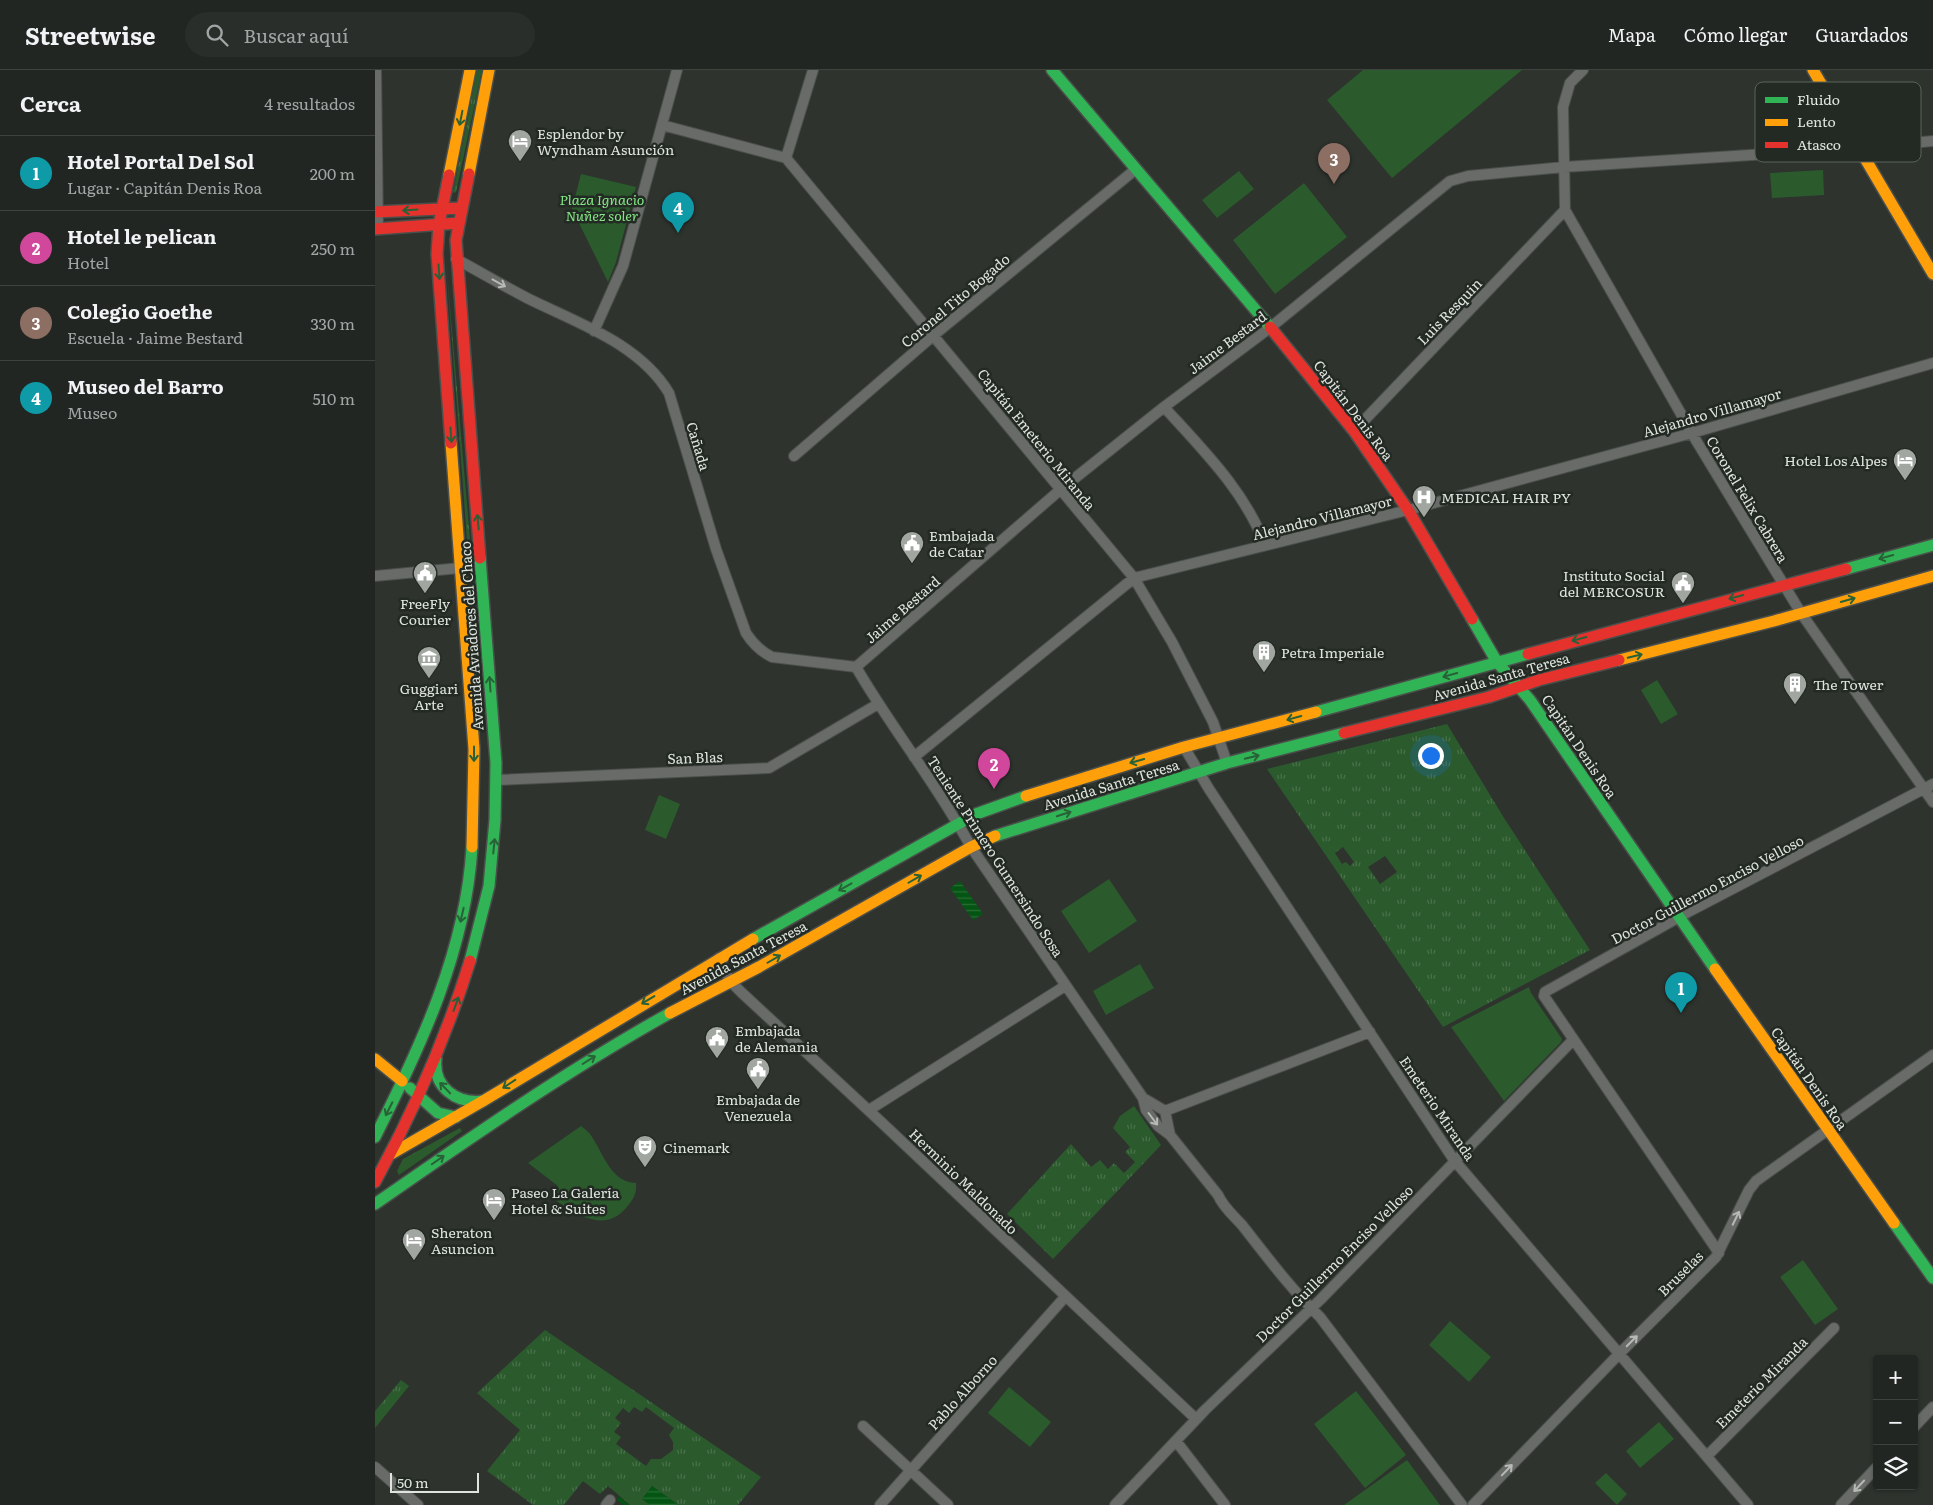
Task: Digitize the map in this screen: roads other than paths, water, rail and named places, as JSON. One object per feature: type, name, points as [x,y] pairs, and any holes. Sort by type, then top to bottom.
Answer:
[{"type":"main road","name":"Avenida Aviadores del Chaco","points":[[375,1137],[402,1081],[449,963],[463,916],[470,871],[473,828],[474,749],[437,254],[439,224],[470,70]]},
{"type":"main road","name":"Avenida Aviadores del Chaco","points":[[375,1182],[419,1096],[467,974],[479,932],[490,879],[495,840],[496,780],[456,240],[489,70]]},
{"type":"main road","name":"Capitán Denis Roa","points":[[1052,70],[1271,327],[1354,430],[1408,510],[1497,662],[1520,687],[1679,918],[1933,1278]]},
{"type":"main road","points":[[1813,70],[1820,82]]},
{"type":"main road","points":[[1868,162],[1933,274]]},
{"type":"main road","points":[[376,212],[461,208]]},
{"type":"main road","points":[[376,229],[458,223]]},
{"type":"main road","name":"Avenida Santa Teresa","points":[[375,1165],[719,958],[976,814],[1054,786],[1184,747],[1933,544]]},
{"type":"main road","name":"Avenida Santa Teresa","points":[[375,1204],[472,1136],[577,1067],[672,1012],[759,967],[990,838],[1227,763],[1489,697],[1539,680],[1801,613],[1933,576]]},
{"type":"main road","points":[[438,1049],[435,1064],[436,1073],[443,1087],[461,1100],[483,1101]]},
{"type":"main road","points":[[375,1059],[437,1113],[455,1117]]},
{"type":"street","points":[[376,70],[376,229]]},
{"type":"street","points":[[594,331],[623,266],[677,70]]},
{"type":"street","points":[[662,125],[786,158],[813,70]]},
{"type":"street","points":[[1564,167],[1565,99],[1570,83],[1583,70]]},
{"type":"street","name":"Jaime Bestard","points":[[856,667],[1060,490],[1164,407],[1271,327],[1450,181],[1468,176],[1564,167],[1755,155]]},
{"type":"street","name":"Capitán Emeterio Miranda","points":[[786,158],[1134,578],[1185,667],[1213,722],[1227,763]]},
{"type":"street","name":"Coronel Felix Cabrera","points":[[1564,167],[1565,210],[1692,432],[1801,613],[1929,787],[1933,802]]},
{"type":"street","name":"Coronel Tito Bogado","points":[[794,456],[933,334],[1136,169]]},
{"type":"street","name":"Luis Resquin","points":[[1354,430],[1565,210]]},
{"type":"street","name":"Cañada","points":[[457,259],[527,298],[594,331],[645,363],[661,380],[669,393],[716,549],[746,632],[753,644],[763,653],[772,657],[856,667]]},
{"type":"street","name":"Alejandro Villamayor","points":[[914,757],[1134,578],[1408,510],[1933,364]]},
{"type":"street","points":[[1164,407],[1237,491],[1257,522],[1265,545]]},
{"type":"street","points":[[375,576],[481,566]]},
{"type":"street","name":"Teniente Primero Gumersindo Sosa","points":[[856,667],[971,847],[1143,1098],[1146,1110],[1158,1126],[1170,1135]]},
{"type":"street","name":"San Blas","points":[[496,780],[769,768],[878,704]]},
{"type":"street","name":"Emeterio Miranda","points":[[1184,747],[1455,1160],[1748,1505]]},
{"type":"street","name":"Doctor Guillermo Enciso Velloso","points":[[1719,1253],[1573,1040],[1544,996],[1545,992],[1679,918],[1929,787]]},
{"type":"street","name":"Herminio Maldonado","points":[[719,958],[730,981],[753,1004],[869,1110],[1196,1419]]},
{"type":"street","points":[[869,1110],[1065,986]]},
{"type":"street","points":[[1165,1111],[1370,1032]]},
{"type":"street","name":"Doctor Guillermo Enciso Velloso","points":[[1115,1505],[1196,1419],[1311,1308],[1573,1040]]},
{"type":"street","name":"Bruselas","points":[[1473,1505],[1716,1257],[1749,1190],[1756,1181],[1933,1055]]},
{"type":"street","points":[[1143,1098],[1165,1111],[1170,1135],[1221,1201],[1320,1317],[1462,1505]]},
{"type":"street","name":"Pablo Alborno","points":[[880,1505],[1065,1297]]},
{"type":"street","name":"Emeterio Miranda","points":[[1707,1456],[1834,1328]]},
{"type":"street","points":[[1918,1423],[1933,1408]]},
{"type":"street","points":[[863,1426],[948,1505]]},
{"type":"street","points":[[1175,1441],[1225,1505]]},
{"type":"street","points":[[375,1467],[418,1505]]},
{"type":"street","points":[[1841,1505],[1873,1471]]},
{"type":"waterway","points":[[619,1499],[626,1505]]},
{"type":"place","name":"Esplendor by Wyndham Asunción","points":[[520,162]]},
{"type":"place","name":"Colegio Goethe","points":[[1334,184]]},
{"type":"place","name":"Museo del Barro","points":[[678,233]]},
{"type":"place","name":"Hotel Los Alpes","points":[[1905,481]]},
{"type":"place","name":"MEDICAL HAIR PY","points":[[1424,518]]},
{"type":"place","name":"Embajada de Catar","points":[[912,564]]},
{"type":"place","name":"FreeFly Courier","points":[[425,594]]},
{"type":"place","name":"Instituto Social del MERCOSUR","points":[[1683,604]]},
{"type":"place","name":"Petra Imperiale","points":[[1264,673]]},
{"type":"place","name":"Guggiari Arte","points":[[429,679]]},
{"type":"place","name":"The Tower","points":[[1795,705]]},
{"type":"place","name":"Hotel le pelican","points":[[994,789]]},
{"type":"place","name":"Hotel Portal Del Sol","points":[[1681,1013]]},
{"type":"place","name":"Embajada de Alemania","points":[[717,1059]]},
{"type":"place","name":"Embajada de Venezuela","points":[[758,1090]]},
{"type":"place","name":"Cinemark","points":[[645,1168]]},
{"type":"place","name":"Paseo La Galería Hotel & Suites","points":[[494,1221]]},
{"type":"place","name":"Sheraton Asuncion","points":[[414,1261]]},
{"type":"park label","name":"Plaza Ignacio Nuñez soler","points":[[602,208]]}]
